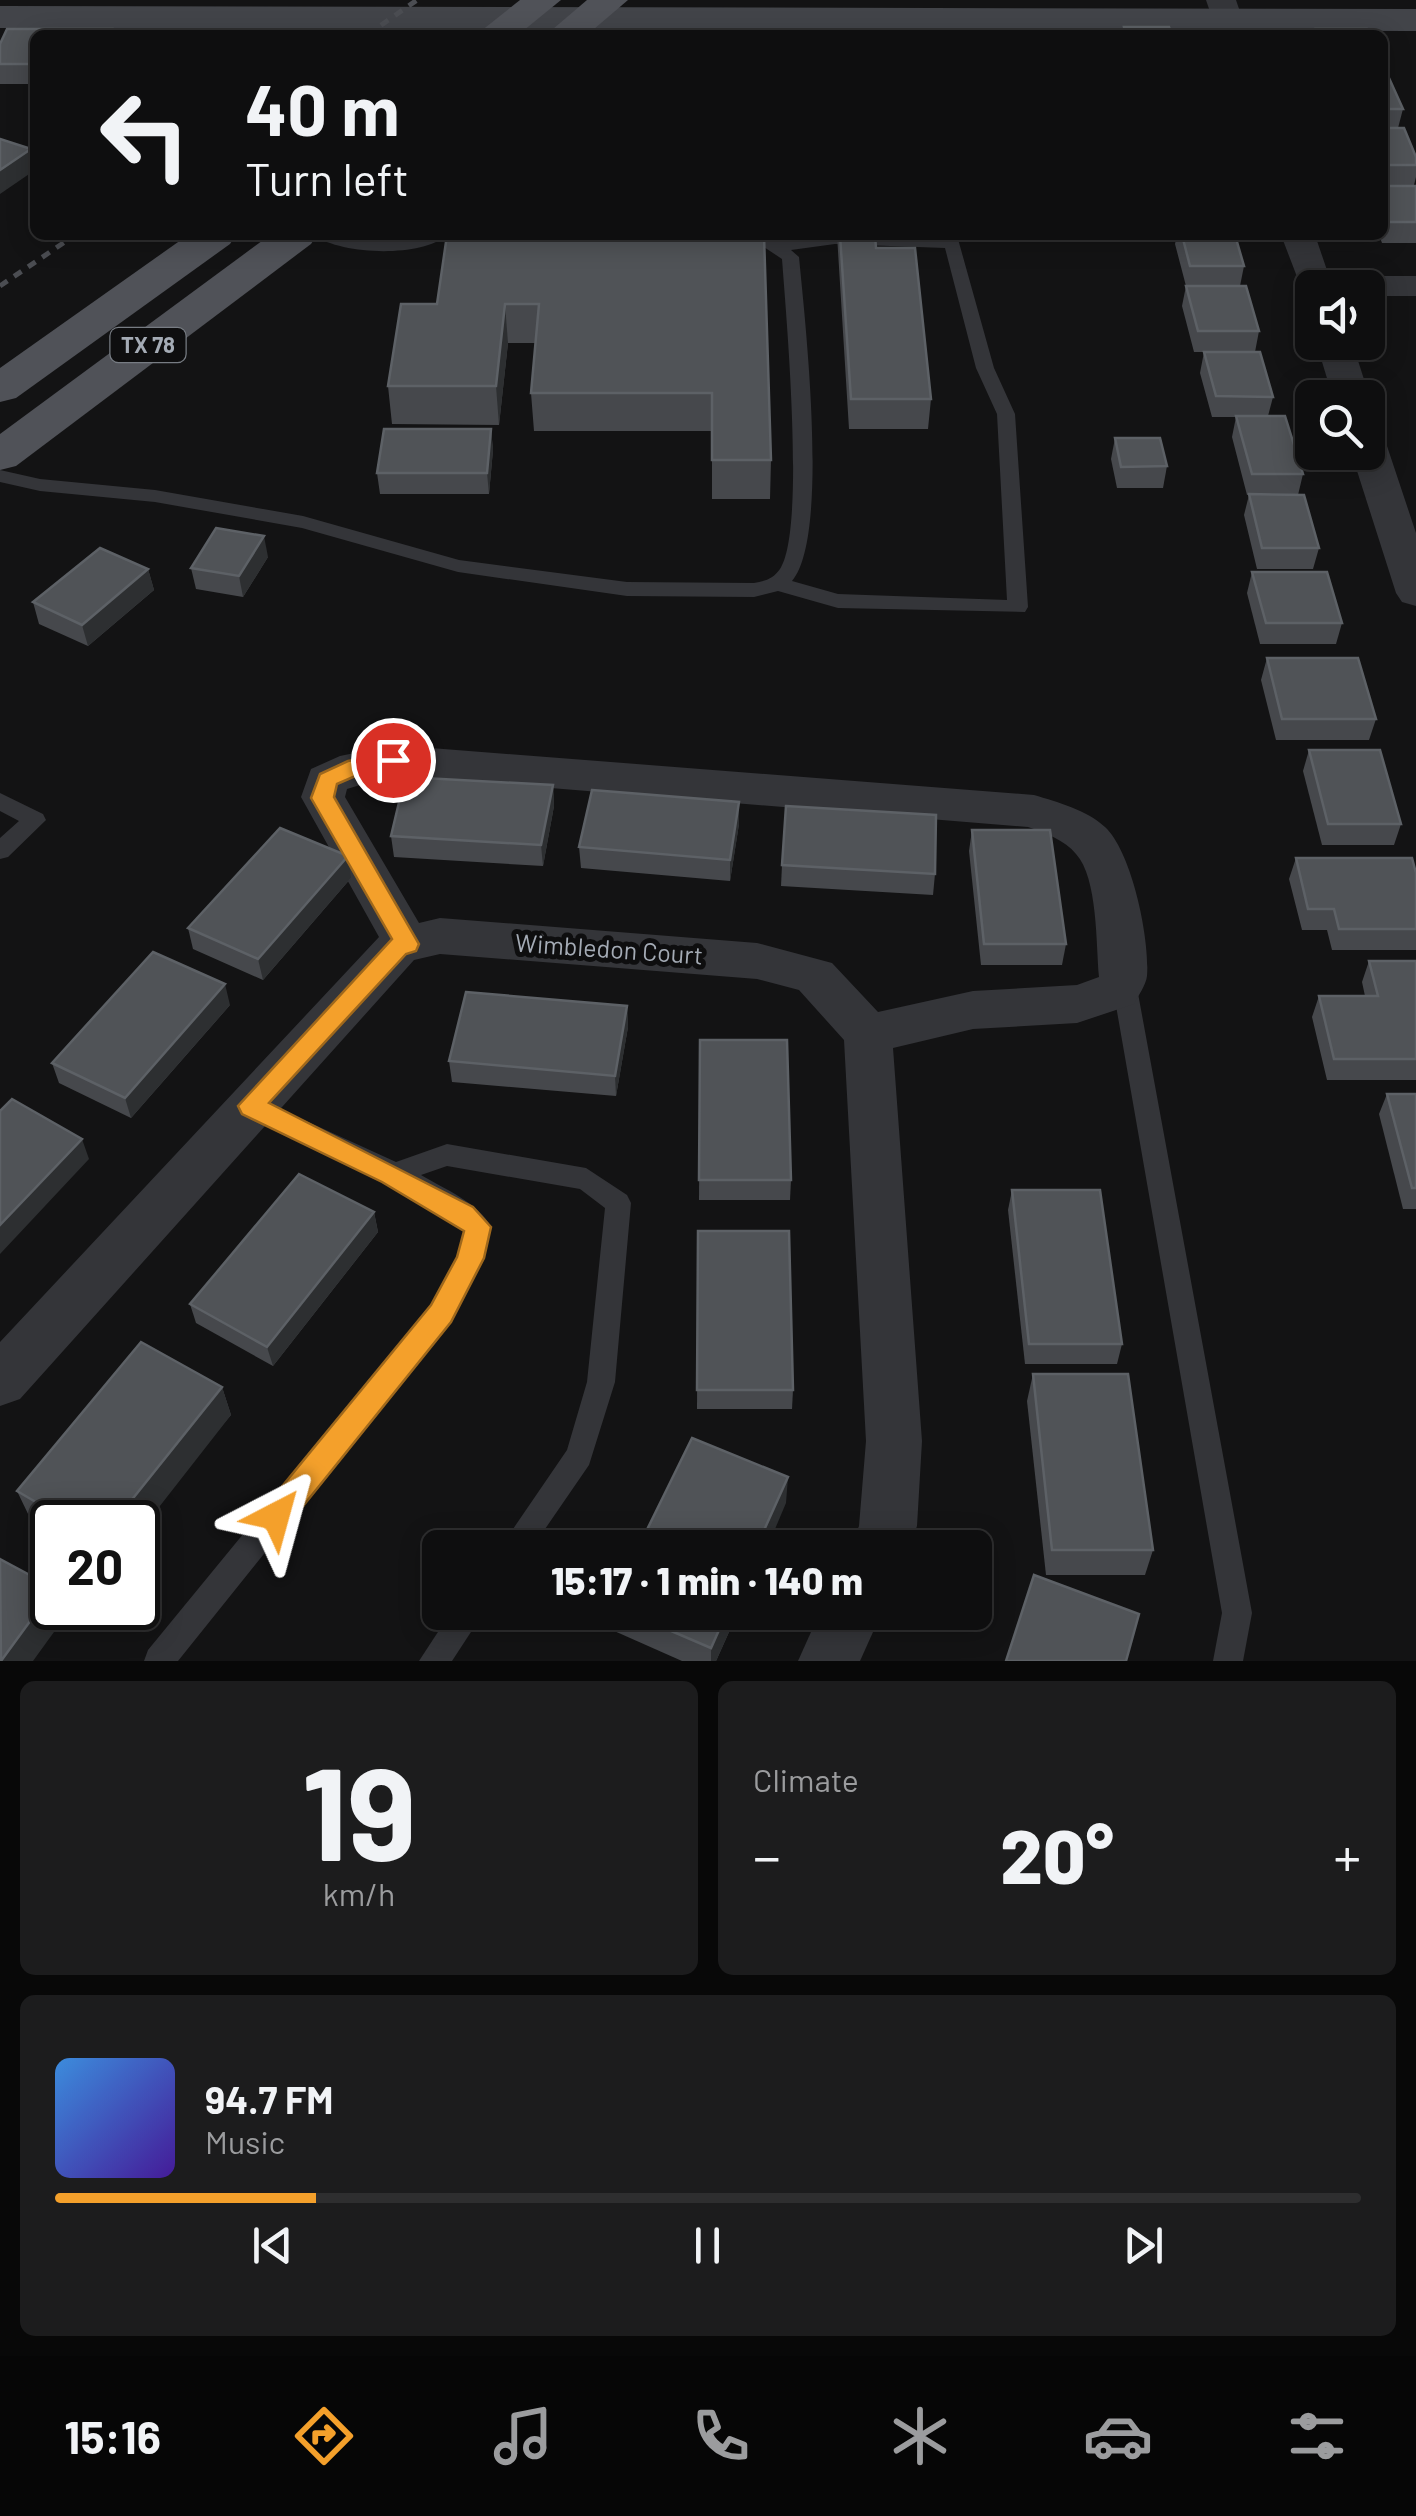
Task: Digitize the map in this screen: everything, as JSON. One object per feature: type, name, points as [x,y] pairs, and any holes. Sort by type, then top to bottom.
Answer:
[{"type":"main road","points":[[0,17],[277,8],[587,17],[657,26],[976,26],[1227,18],[1416,20]]},
{"type":"main road","name":"TX 78","points":[[0,389],[208,240]]},
{"type":"main road","name":"TX 78","points":[[0,456],[289,240]]},
{"type":"street","points":[[1300,240],[1309,270]]},
{"type":"street","points":[[1385,286],[1416,286]]},
{"type":"street","points":[[1376,470],[1416,593]]},
{"type":"street","points":[[0,1381],[398,946],[407,944],[322,798],[328,780],[356,767],[393,760],[1034,811],[1090,839],[1104,858],[1124,977],[1116,991],[1098,999],[974,1010],[868,1034],[894,1441],[886,1530]]},
{"type":"street","name":"Wimbledon Court","points":[[407,944],[440,936],[757,961],[814,976],[868,1034]]},
{"type":"street","points":[[828,1661],[843,1630]]},
{"type":"lane","points":[[345,240],[378,247],[423,244],[430,240]]},
{"type":"lane","points":[[763,240],[790,257],[798,346],[802,514],[792,568],[778,584]]},
{"type":"lane","points":[[776,247],[828,240]]},
{"type":"lane","points":[[0,476],[40,485],[155,496],[303,522],[476,568],[626,588],[754,590],[778,584],[838,601],[1018,607],[1006,414],[985,368],[952,242],[874,240]]},
{"type":"lane","points":[[0,802],[35,820],[0,852]]},
{"type":"lane","points":[[1124,977],[1236,1613],[1228,1661]]},
{"type":"lane","points":[[159,1661],[441,1313],[470,1258],[478,1227],[391,1175],[251,1106]]},
{"type":"lane","points":[[391,1175],[448,1154],[586,1179],[618,1203],[601,1382],[579,1456],[527,1530]]},
{"type":"lane","points":[[434,1661],[456,1630]]},
{"type":"building","points":[[1124,27],[1170,30],[1125,30]]},
{"type":"building","points":[[7,29],[112,29],[30,30],[30,64],[0,64],[0,44]]},
{"type":"building","points":[[1388,78],[1389,78],[1403,109],[1388,109]]},
{"type":"building","points":[[1388,128],[1404,128],[1416,165],[1388,165]]},
{"type":"building","points":[[0,139],[30,149],[30,150],[0,170]]},
{"type":"building","points":[[1388,186],[1416,186],[1416,222],[1388,222]]},
{"type":"building","points":[[446,240],[764,240],[771,460],[712,460],[712,393],[531,393],[539,304],[505,304],[496,386],[388,386],[401,304],[437,304]]},
{"type":"building","points":[[840,240],[875,240],[876,248],[915,248],[931,399],[851,399]]},
{"type":"building","points":[[1183,240],[1236,240],[1244,266],[1190,266]]},
{"type":"building","points":[[1186,286],[1246,286],[1259,331],[1198,331]]},
{"type":"building","points":[[1204,352],[1260,352],[1273,397],[1216,396]]},
{"type":"building","points":[[1236,416],[1285,416],[1295,448],[1295,470],[1302,470],[1303,474],[1252,474]]},
{"type":"building","points":[[384,429],[491,429],[487,473],[377,473]]},
{"type":"building","points":[[1115,438],[1160,438],[1167,466],[1121,467]]},
{"type":"building","points":[[1249,494],[1304,495],[1319,548],[1262,548]]},
{"type":"building","points":[[216,528],[264,536],[239,576],[191,568]]},
{"type":"building","points":[[100,548],[148,569],[82,625],[33,602]]},
{"type":"building","points":[[1252,572],[1327,572],[1342,623],[1266,623]]},
{"type":"building","points":[[1267,658],[1358,658],[1376,719],[1282,719]]},
{"type":"building","points":[[1309,750],[1380,750],[1401,824],[1328,824]]},
{"type":"building","points":[[405,777],[553,785],[541,845],[391,836]]},
{"type":"building","points":[[592,790],[739,802],[730,860],[579,847]]},
{"type":"building","points":[[786,806],[936,815],[935,874],[782,865]]},
{"type":"building","points":[[280,828],[348,856],[258,959],[188,928]]},
{"type":"building","points":[[972,830],[1050,830],[1066,944],[984,944]]},
{"type":"building","points":[[1296,858],[1412,858],[1416,873],[1416,929],[1339,929],[1334,909],[1308,909]]},
{"type":"building","points":[[153,952],[225,984],[125,1098],[52,1063]]},
{"type":"building","points":[[1369,961],[1416,961],[1416,1059],[1334,1059],[1319,996],[1378,996]]},
{"type":"building","points":[[466,992],[627,1006],[615,1076],[449,1061]]},
{"type":"building","points":[[700,1040],[787,1040],[791,1180],[699,1180]]},
{"type":"building","points":[[1387,1094],[1416,1094],[1416,1188],[1412,1188]]},
{"type":"building","points":[[12,1099],[82,1139],[0,1225],[0,1111]]},
{"type":"building","points":[[299,1174],[374,1212],[267,1347],[190,1304]]},
{"type":"building","points":[[1012,1190],[1100,1190],[1122,1344],[1029,1344]]},
{"type":"building","points":[[698,1231],[789,1231],[793,1390],[697,1390]]},
{"type":"building","points":[[141,1342],[222,1387],[132,1500],[32,1500],[17,1491]]},
{"type":"building","points":[[1033,1374],[1128,1374],[1153,1550],[1052,1550]]},
{"type":"building","points":[[692,1438],[788,1477],[764,1530],[647,1530]]},
{"type":"building","points":[[0,1559],[30,1575],[30,1621],[1,1661]]},
{"type":"building","points":[[1034,1575],[1139,1614],[1126,1661],[1006,1661]]},
{"type":"building","points":[[669,1630],[719,1630],[711,1648]]},
{"type":"railway","points":[[374,30],[417,0]]},
{"type":"railway","points":[[0,286],[68,240]]},
{"type":"route","points":[[276,1516],[441,1313],[470,1258],[478,1227],[391,1175],[251,1106],[398,946],[407,944],[322,798],[328,780],[356,767],[393,760]]}]
